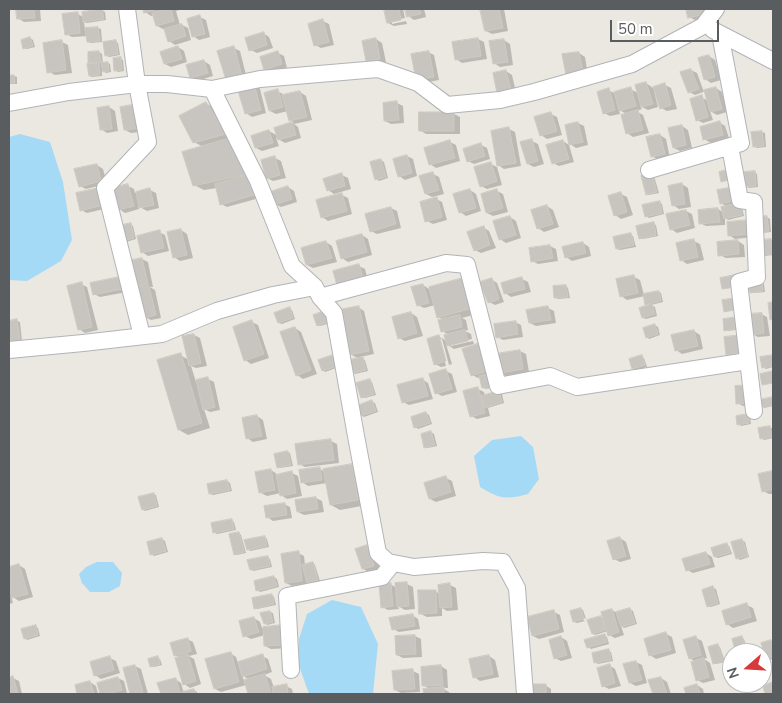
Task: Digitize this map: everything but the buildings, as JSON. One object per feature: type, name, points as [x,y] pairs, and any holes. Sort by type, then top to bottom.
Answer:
[{"type":"street","points":[[127,9],[148,142],[104,188],[142,336]]},
{"type":"street","points":[[9,103],[70,92],[138,84],[167,84],[212,89],[260,79],[378,69],[418,83],[447,105],[500,100],[632,64],[704,26],[716,9]]},
{"type":"street","points":[[704,26],[773,61]]},
{"type":"street","points":[[649,170],[741,144],[720,34]]},
{"type":"street","points":[[212,89],[258,181],[292,266],[334,313],[378,553],[388,562],[414,567],[483,561],[503,562],[517,588],[525,694]]},
{"type":"street","points":[[730,146],[740,200],[754,202],[757,277],[739,282],[754,411]]},
{"type":"street","points":[[9,350],[162,334],[217,311],[273,296],[317,292],[446,263],[467,265],[498,386],[550,376],[577,387],[748,361]]},
{"type":"street","points":[[291,670],[287,596],[382,577],[392,563]]},
{"type":"water","points":[[20,134],[50,142],[63,182],[72,240],[61,261],[27,281],[9,280],[9,137]]},
{"type":"water","points":[[521,436],[533,447],[539,479],[528,494],[508,498],[498,496],[480,487],[474,456],[492,440]]},
{"type":"water","points":[[97,562],[113,562],[122,573],[120,586],[109,592],[90,592],[82,583],[79,574],[86,567]]},
{"type":"water","points":[[332,600],[361,607],[378,644],[373,694],[309,694],[298,663],[299,639],[307,614]]}]
